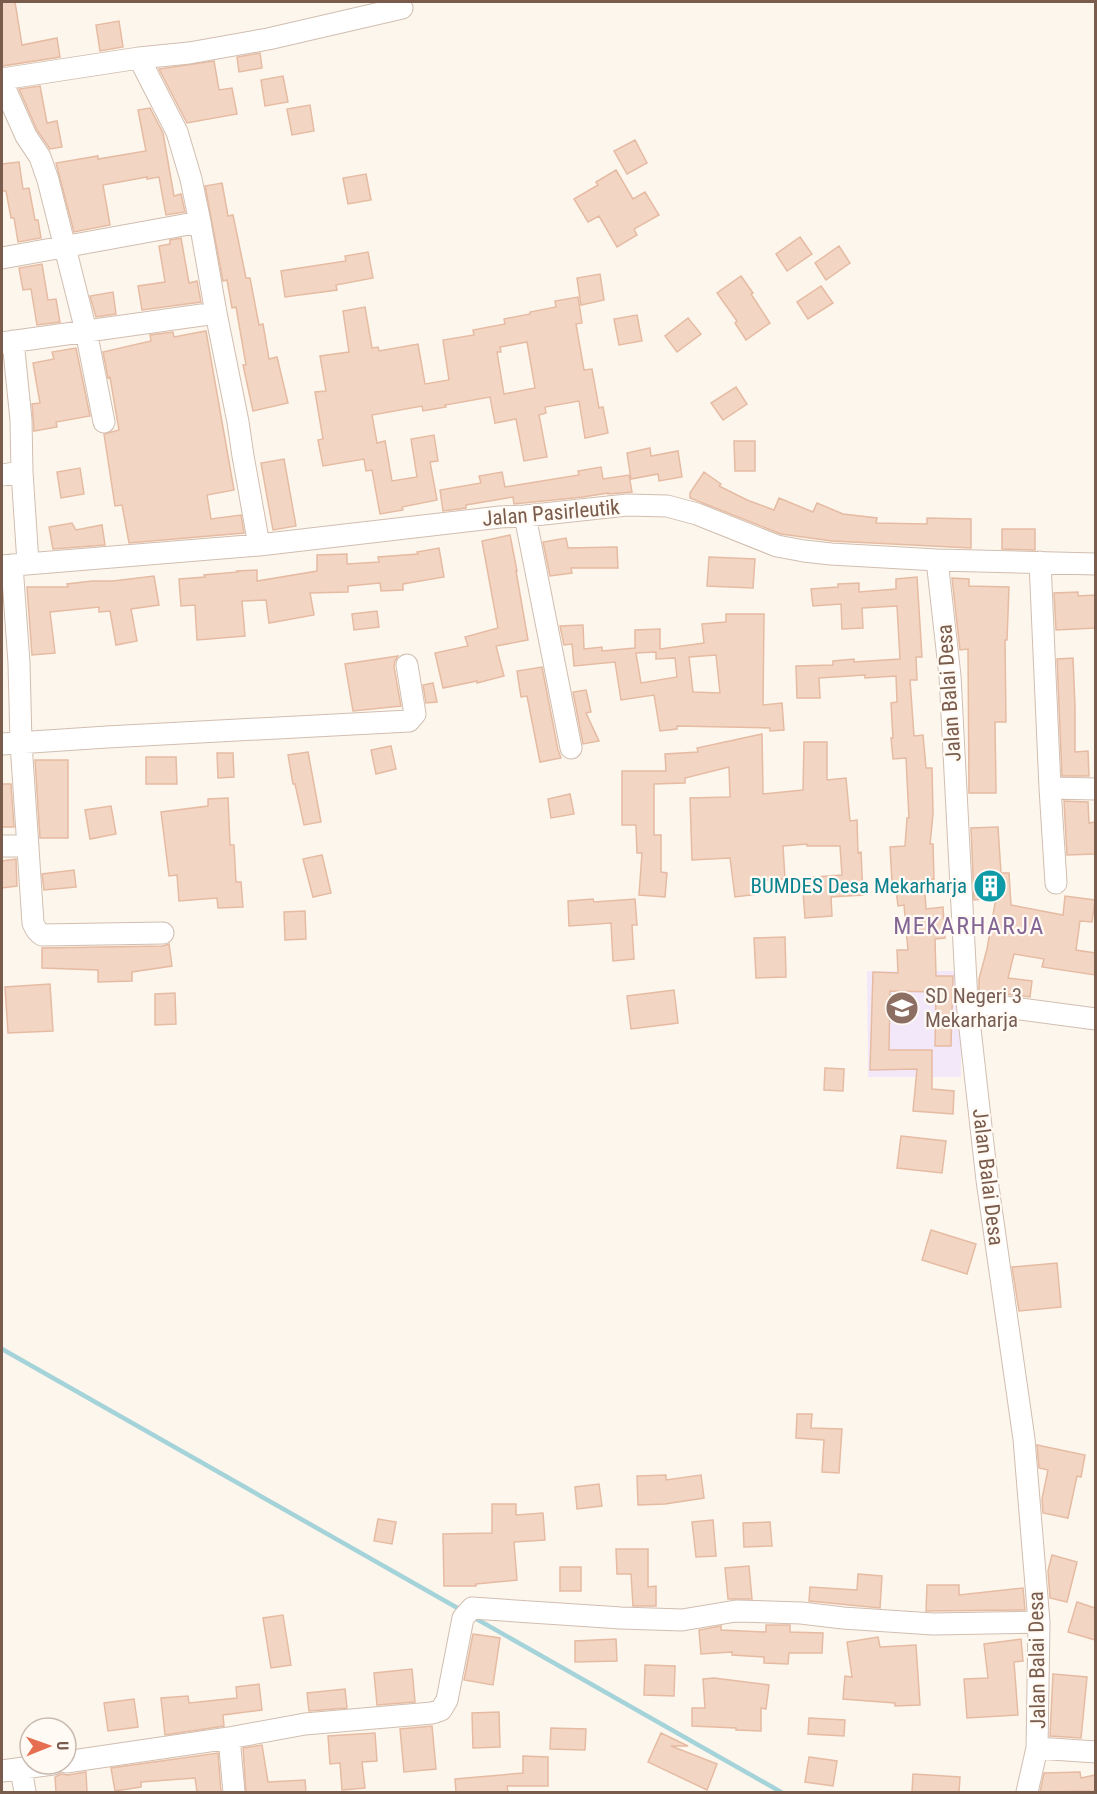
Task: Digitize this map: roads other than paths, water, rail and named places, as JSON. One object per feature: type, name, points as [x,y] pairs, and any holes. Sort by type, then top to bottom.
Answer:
[{"type":"street","points":[[104,422],[86,331],[48,180],[40,157],[26,136],[2,80],[139,58],[189,53],[268,39],[402,8]]},
{"type":"street","points":[[139,58],[177,132],[191,179],[238,422],[259,545]]},
{"type":"street","points":[[2,258],[200,222]]},
{"type":"street","points":[[163,933],[42,935],[38,933],[33,923],[28,846],[11,744],[19,663],[12,473],[21,420],[7,342],[216,313]]},
{"type":"street","name":"Jalan Pasirleutik","points":[[14,565],[259,545],[627,505],[667,506],[697,514],[777,546],[831,554],[937,560],[1095,564]]},
{"type":"street","points":[[525,516],[571,748]]},
{"type":"street","name":"Jalan Balai Desa","points":[[937,560],[950,676],[967,1002],[987,1180],[1024,1438],[1039,1622],[1037,1748],[1027,1792]]},
{"type":"street","points":[[1040,562],[1056,883]]},
{"type":"street","points":[[11,744],[409,721],[416,714],[407,665]]},
{"type":"street","points":[[1050,788],[1095,789]]},
{"type":"street","points":[[2,846],[28,846]]},
{"type":"street","points":[[967,1002],[1095,1020]]},
{"type":"street","points":[[78,1760],[229,1738],[305,1724],[432,1713],[441,1710],[447,1700],[468,1613],[682,1620],[736,1611],[801,1613],[933,1624],[1039,1622]]},
{"type":"street","points":[[229,1738],[234,1792]]},
{"type":"street","points":[[1037,1748],[1095,1752]]},
{"type":"street","points":[[11,1770],[25,1792]]},
{"type":"waterway","points":[[2,1349],[461,1610]]},
{"type":"waterway","points":[[473,1617],[781,1792]]},
{"type":"place","name":"BUMDES Desa Mekarharja","points":[[990,886]]},
{"type":"place","name":"SD Negeri 3 Mekarharja","points":[[902,1008]]},
{"type":"district","name":"MEKARHARJA","points":[[969,926]]}]
